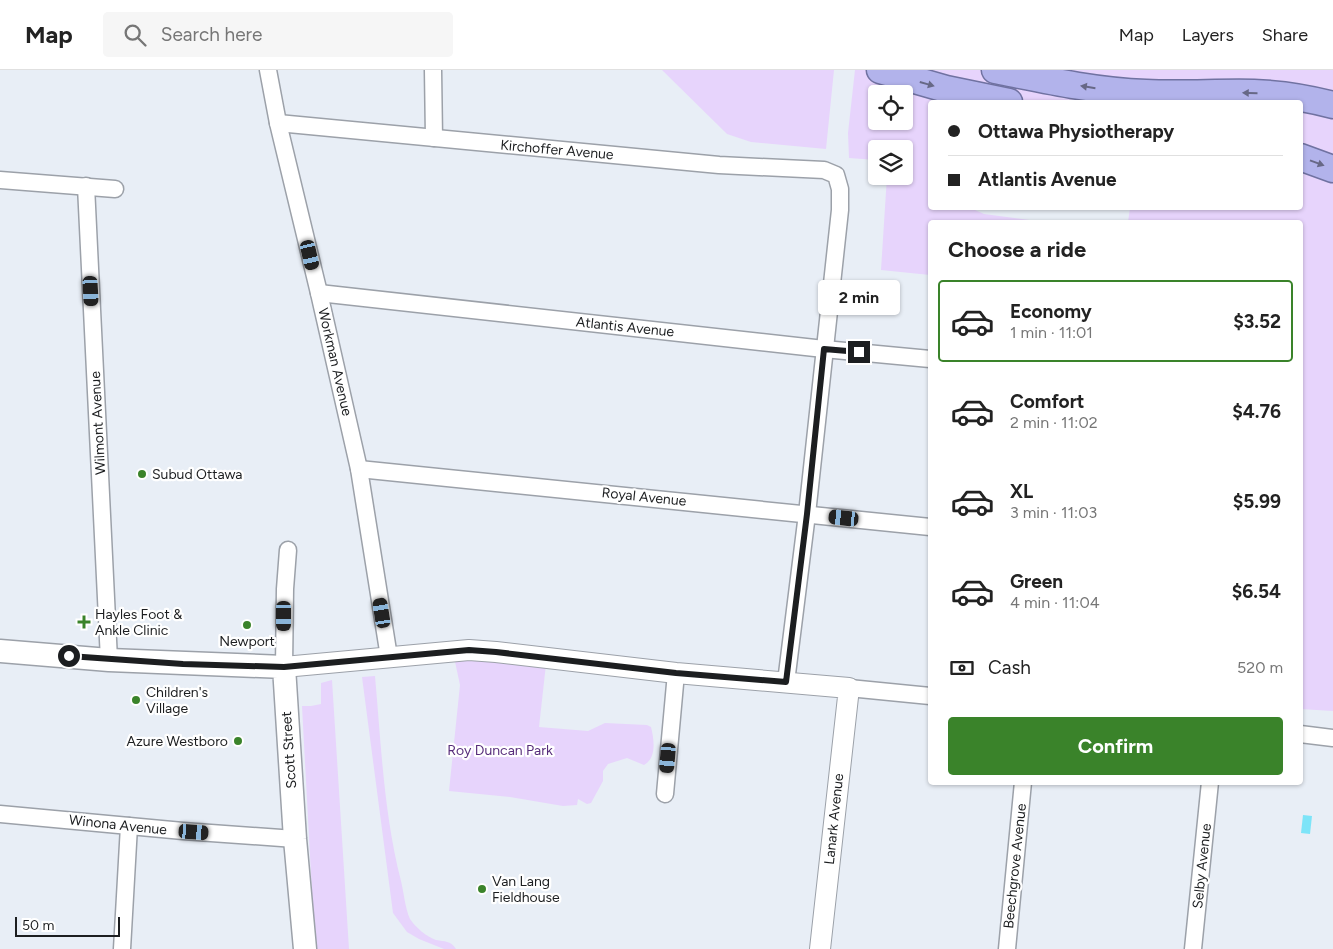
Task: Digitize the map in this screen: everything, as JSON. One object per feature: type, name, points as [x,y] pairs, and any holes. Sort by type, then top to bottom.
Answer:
[{"type":"highway","points":[[880,70],[946,89],[999,100]]},
{"type":"highway","points":[[995,70],[1121,91],[1166,94],[1272,94],[1333,104]]},
{"type":"highway","points":[[1303,157],[1333,169]]},
{"type":"main road","points":[[0,651],[109,660],[284,667]]},
{"type":"main road","name":"Scott Street","points":[[284,667],[295,839],[306,949]]},
{"type":"street","name":"Workman Avenue","points":[[268,70],[278,123],[359,469],[389,657]]},
{"type":"street","points":[[433,70],[434,138]]},
{"type":"street","name":"Kirchoffer Avenue","points":[[278,123],[719,165],[824,170],[836,175],[840,189],[840,210],[824,349]]},
{"type":"street","points":[[0,180],[115,189]]},
{"type":"street","name":"Wilmont Avenue","points":[[86,186],[109,660]]},
{"type":"street","name":"Atlantis Avenue","points":[[319,293],[928,359]]},
{"type":"street","points":[[786,682],[807,514],[824,349]]},
{"type":"street","name":"Royal Avenue","points":[[359,469],[928,527]]},
{"type":"street","name":"Scott Street","points":[[284,667],[285,589],[288,550]]},
{"type":"street","points":[[284,667],[450,651],[480,651],[676,673],[928,696]]},
{"type":"street","points":[[665,794],[676,673]]},
{"type":"street","name":"Lanark Avenue","points":[[820,949],[849,688]]},
{"type":"street","points":[[1303,734],[1333,738]]},
{"type":"street","name":"Beechgrove Avenue","points":[[1007,949],[1023,785]]},
{"type":"street","name":"Selby Avenue","points":[[1193,949],[1210,785]]},
{"type":"street","name":"Winona Avenue","points":[[0,814],[194,832],[295,839]]},
{"type":"street","points":[[122,949],[130,826]]},
{"type":"green space","points":[[662,70],[834,70],[826,149],[751,142],[727,134]]},
{"type":"green space","points":[[855,70],[1333,70],[1333,711],[1303,709],[1303,220],[1128,220],[1130,210],[1303,210],[1303,100],[928,100],[928,210],[975,210],[984,214],[1030,220],[928,220],[928,275],[881,270],[886,185],[913,185],[913,140],[868,140],[868,159],[849,158],[848,133]]},
{"type":"green space","name":"Roy Duncan Park","points":[[454,657],[546,664],[539,727],[588,731],[605,723],[647,725],[651,727],[653,737],[654,748],[651,758],[644,765],[627,758],[608,764],[603,771],[603,781],[591,803],[587,804],[578,799],[577,805],[563,806],[510,797],[449,791],[460,685]]},
{"type":"green space","points":[[375,676],[387,805],[395,856],[407,910],[410,919],[429,937],[445,941],[456,949],[444,949],[419,939],[407,932],[393,913],[362,677]]},
{"type":"green space","points":[[332,680],[349,949],[315,949],[302,706],[321,704],[321,683]]},
{"type":"water","points":[[1303,815],[1312,816],[1310,834],[1301,833]]},
{"type":"place","name":"Subud Ottawa","points":[[142,474]]},
{"type":"place","name":"Hayles Foot & Ankle Clinic","points":[[84,622]]},
{"type":"place","name":"Newport","points":[[247,625]]},
{"type":"place","name":"Children's Village","points":[[136,700]]},
{"type":"place","name":"Azure Westboro","points":[[238,741]]},
{"type":"place","name":"Van Lang Fieldhouse","points":[[482,889]]},
{"type":"route","points":[[69,656],[183,664],[284,667],[469,650],[676,673],[786,682],[807,514],[824,349],[859,352]]}]
